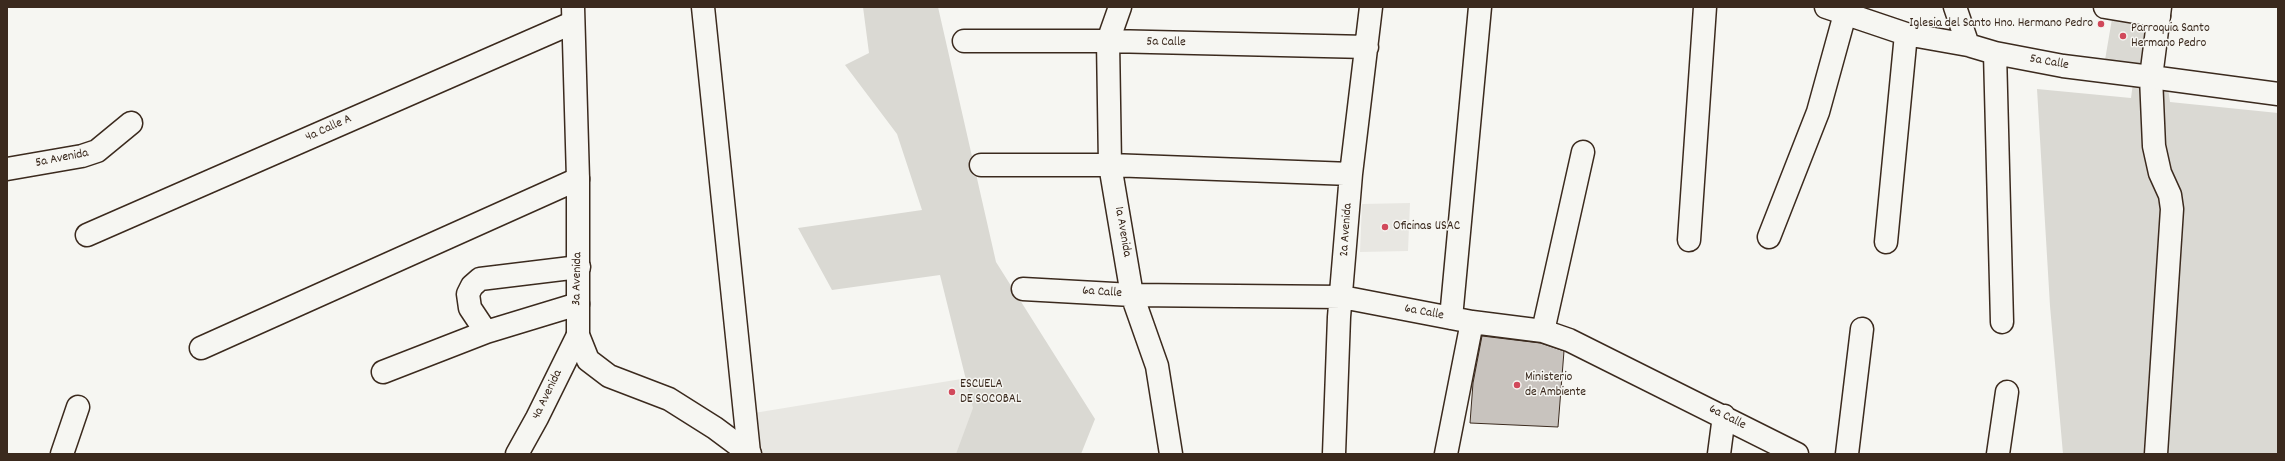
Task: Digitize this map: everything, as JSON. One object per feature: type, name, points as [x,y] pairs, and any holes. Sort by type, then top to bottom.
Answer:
[{"type":"street","points":[[702,7],[750,454]]},
{"type":"street","name":"1a Avenida","points":[[1120,7],[1108,42],[1110,165],[1132,295],[1156,366],[1171,454]]},
{"type":"street","name":"2a Avenida","points":[[1334,454],[1342,297],[1351,174],[1371,7]]},
{"type":"street","points":[[1451,318],[1480,7]]},
{"type":"street","points":[[1689,240],[1705,7]]},
{"type":"street","points":[[1955,7],[1968,45]]},
{"type":"street","points":[[2105,7],[2160,12],[2151,77],[2154,146],[2160,173],[2170,195],[2172,209],[2156,454]]},
{"type":"street","points":[[1769,237],[1818,112],[1836,11]]},
{"type":"street","name":"5a Calle","points":[[1836,11],[1906,34],[1968,45],[1995,53],[2063,66],[2278,94]]},
{"type":"street","name":"3a Avenida","points":[[572,15],[578,179],[578,335],[588,360],[609,376],[669,399],[715,428],[750,454]]},
{"type":"street","name":"4a Calle A","points":[[87,235],[572,15]]},
{"type":"street","points":[[1886,242],[1906,34]]},
{"type":"street","name":"5a Calle","points":[[964,41],[1367,47]]},
{"type":"street","points":[[1995,53],[2002,322]]},
{"type":"street","name":"5a Avenida","points":[[7,169],[97,152],[131,123]]},
{"type":"street","points":[[1543,331],[1583,152]]},
{"type":"street","points":[[981,165],[1110,165],[1351,174]]},
{"type":"street","points":[[201,348],[578,179]]},
{"type":"street","points":[[486,332],[470,308],[468,294],[472,286],[480,279],[579,266]]},
{"type":"street","name":"6a Calle","points":[[1023,289],[1132,295],[1342,297],[1472,322],[1543,331],[1569,340],[1724,416],[1797,454]]},
{"type":"street","points":[[383,372],[486,332],[578,304]]},
{"type":"street","points":[[1446,454],[1472,322]]},
{"type":"street","points":[[1847,454],[1862,329]]},
{"type":"street","name":"4a Avenida","points":[[516,454],[537,418],[578,335]]},
{"type":"street","points":[[1998,454],[2007,392]]},
{"type":"street","points":[[62,454],[78,407]]},
{"type":"street","points":[[1719,454],[1724,416]]},
{"type":"shaded area","points":[[863,7],[938,7],[996,262],[1095,419],[1081,454],[956,454],[973,408],[940,275],[832,290],[798,228],[922,210],[897,134],[845,65],[869,53]]},
{"type":"shaded area","points":[[2113,13],[2148,19],[2146,68],[2105,60]]},
{"type":"shaded area","points":[[2133,83],[2168,88],[2170,102],[2278,113],[2278,454],[2063,454],[2050,306],[2037,89],[2131,98]]},
{"type":"shaded area","name":"Oficinas USAC","points":[[1410,203],[1408,251],[1360,252],[1362,204]]},
{"type":"shaded area","name":"ESCUELA DE SOCOBAL","points":[[1016,370],[998,454],[757,454],[748,414]]},
{"type":"building","name":"Ministerio de Ambiente","points":[[1482,336],[1540,343],[1564,351],[1558,427],[1470,423],[1473,383]]},
{"type":"place","name":"Iglesia del Santo Hno. Hermano Pedro","points":[[2101,24]]},
{"type":"place","name":"Parroquia Santo Hermano Pedro","points":[[2123,36]]},
{"type":"place","name":"Oficinas USAC","points":[[1385,227]]},
{"type":"place","name":"Ministerio de Ambiente","points":[[1517,385]]},
{"type":"place","name":"ESCUELA DE SOCOBAL","points":[[952,392]]}]
